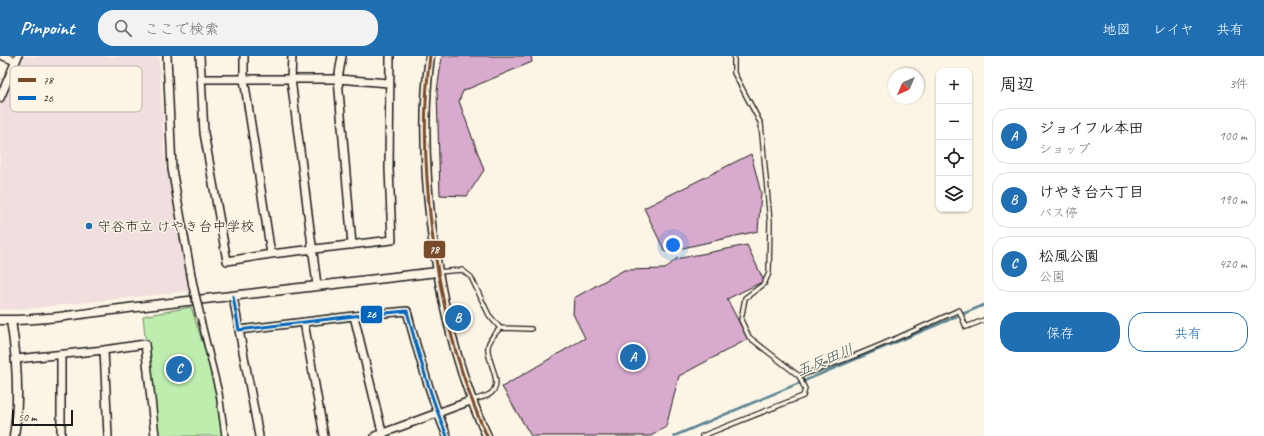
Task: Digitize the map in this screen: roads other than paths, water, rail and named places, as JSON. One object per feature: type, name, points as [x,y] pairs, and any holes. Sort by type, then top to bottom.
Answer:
[{"type":"street","points":[[3,56],[16,59]]},
{"type":"street","points":[[167,56],[172,169],[193,286],[219,393],[225,436]]},
{"type":"street","points":[[200,56],[204,133],[228,261],[271,254],[392,240],[389,169],[390,56]]},
{"type":"street","points":[[244,56],[244,79],[271,254]]},
{"type":"street","points":[[292,56],[291,79],[318,285]]},
{"type":"street","points":[[342,56],[338,79],[352,245]]},
{"type":"street","points":[[430,56],[426,115],[426,165],[437,272],[451,335],[487,436]]},
{"type":"street","points":[[0,98],[10,74]]},
{"type":"street","points":[[202,79],[338,79],[389,83]]},
{"type":"street","points":[[0,320],[54,317],[437,272]]},
{"type":"street","points":[[233,296],[259,436]]},
{"type":"street","points":[[239,330],[407,311],[416,348],[447,436]]},
{"type":"street","points":[[354,316],[380,435],[473,400]]},
{"type":"street","points":[[11,320],[18,390],[14,436]]},
{"type":"street","points":[[304,322],[324,436]]},
{"type":"street","points":[[16,359],[104,350],[145,344],[155,436]]},
{"type":"street","points":[[104,350],[108,436]]},
{"type":"street","points":[[61,354],[61,436]]},
{"type":"lane","points":[[702,436],[804,396],[805,389],[799,376],[749,337],[741,320],[745,298],[764,284],[769,273],[770,222],[761,124],[734,73],[734,56]]},
{"type":"lane","points":[[437,272],[462,270],[471,277],[489,315],[500,328],[531,329]]},
{"type":"lane","points":[[799,376],[823,368],[906,334],[959,310],[966,327],[984,320]]},
{"type":"lane","points":[[473,400],[491,393],[496,386],[488,348],[490,339],[500,328]]},
{"type":"waterway","name":"五反田川","points":[[674,436],[984,305]]},
{"type":"place","name":"守谷市立 けやき台中学校","points":[[89,226]]},
{"type":"place","name":"けやき台六丁目","points":[[458,318]]},
{"type":"place","name":"ジョイフル本田","points":[[633,357]]},
{"type":"place","name":"松風公園","points":[[179,369]]}]
